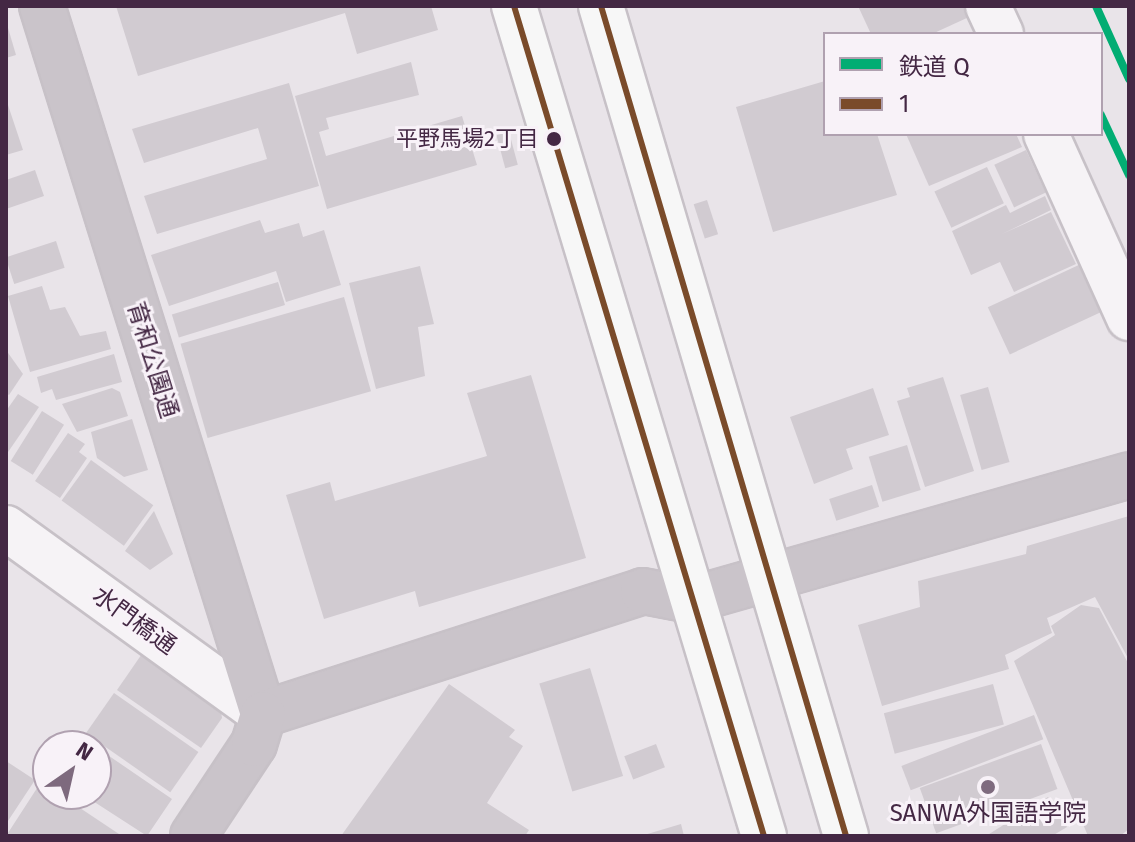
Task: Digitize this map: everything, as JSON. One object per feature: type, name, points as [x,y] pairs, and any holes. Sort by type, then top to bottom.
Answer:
[{"type":"highway","points":[[514,6],[764,836]]},
{"type":"highway","points":[[601,6],[846,836]]},
{"type":"street","name":"育和公園通","points":[[42,6],[263,714]]},
{"type":"street","points":[[988,6],[1000,32]]},
{"type":"street","points":[[1047,136],[1129,318]]},
{"type":"street","points":[[193,836],[254,744],[263,714],[643,591],[691,600],[771,581],[1129,475]]},
{"type":"street","name":"水門橋通","points":[[6,528],[263,714]]},
{"type":"building","points":[[116,6],[431,6],[438,30],[357,54],[345,13],[138,76]]},
{"type":"building","points":[[858,6],[964,6],[969,17],[936,32],[870,32]]},
{"type":"building","points":[[6,21],[16,55],[6,58]]},
{"type":"building","points":[[411,62],[419,95],[326,118],[329,129],[319,132],[326,156],[462,116],[477,165],[327,209],[295,96]]},
{"type":"building","points":[[823,82],[823,136],[878,136],[897,195],[773,232],[736,107]]},
{"type":"building","points":[[289,83],[319,186],[157,234],[144,196],[267,159],[258,128],[144,163],[132,129]]},
{"type":"building","points":[[6,99],[23,150],[6,155]]},
{"type":"building","points":[[509,132],[518,165],[505,168],[496,135]]},
{"type":"building","points":[[907,136],[1017,136],[1022,147],[929,186]]},
{"type":"building","points":[[1026,150],[1046,193],[1014,207],[994,165]]},
{"type":"building","points":[[987,167],[1004,203],[951,228],[934,192]]},
{"type":"building","points":[[35,170],[44,196],[6,209],[6,180]]},
{"type":"building","points":[[1045,196],[1051,210],[1002,234],[1051,212],[1076,264],[1014,292],[1000,262],[971,275],[952,231],[1006,205],[1010,213]]},
{"type":"building","points":[[707,200],[718,234],[705,239],[694,204]]},
{"type":"building","points":[[260,220],[265,233],[299,223],[303,237],[324,230],[341,285],[286,302],[276,271],[169,306],[151,255]]},
{"type":"building","points":[[56,241],[65,268],[14,284],[6,257]]},
{"type":"building","points":[[1083,263],[1105,310],[1010,355],[988,307]]},
{"type":"building","points":[[420,266],[434,324],[418,327],[425,376],[376,389],[349,283]]},
{"type":"building","points":[[278,282],[285,305],[179,337],[172,314]]},
{"type":"building","points":[[42,286],[50,310],[65,307],[80,336],[106,331],[111,349],[30,372],[8,296]]},
{"type":"building","points":[[344,297],[371,391],[208,438],[181,344]]},
{"type":"building","points":[[6,350],[23,374],[9,395],[6,393]]},
{"type":"building","points":[[114,354],[122,382],[56,400],[52,389],[41,393],[37,377]]},
{"type":"building","points":[[531,375],[586,558],[419,607],[415,591],[324,619],[286,495],[330,482],[335,501],[487,456],[467,393]]},
{"type":"building","points":[[943,377],[974,471],[925,487],[897,401],[910,397],[907,388]]},
{"type":"building","points":[[988,387],[1009,462],[982,470],[960,395]]},
{"type":"building","points":[[112,388],[120,392],[128,416],[77,432],[62,404]]},
{"type":"building","points":[[873,388],[889,435],[846,449],[853,469],[814,484],[790,417]]},
{"type":"building","points":[[18,394],[39,407],[6,455],[6,411]]},
{"type":"building","points":[[42,411],[64,425],[33,475],[11,461]]},
{"type":"building","points":[[132,419],[148,470],[124,477],[97,458],[91,432]]},
{"type":"building","points":[[68,433],[85,444],[79,452],[87,458],[60,498],[35,481]]},
{"type":"building","points":[[907,445],[921,490],[882,502],[869,457]]},
{"type":"building","points":[[91,460],[153,505],[124,546],[62,500]]},
{"type":"building","points":[[872,485],[879,507],[836,521],[829,499]]},
{"type":"building","points":[[154,511],[173,554],[150,570],[125,551]]},
{"type":"building","points":[[1129,516],[1129,660],[1095,597],[1047,618],[1052,633],[1005,655],[1009,669],[882,706],[858,625],[920,607],[918,581],[1026,554],[1027,546]]},
{"type":"building","points":[[1081,605],[1099,608],[1129,665],[1129,829],[1120,836],[1088,836],[1014,661],[1055,635],[1051,626]]},
{"type":"building","points":[[146,648],[219,698],[222,718],[201,748],[117,690]]},
{"type":"building","points":[[590,668],[623,776],[572,792],[539,683]]},
{"type":"building","points":[[449,684],[515,730],[509,737],[523,746],[487,803],[529,830],[525,836],[341,836]]},
{"type":"building","points":[[993,684],[1004,725],[895,754],[884,713]]},
{"type":"building","points":[[114,693],[198,752],[170,792],[112,751],[112,730],[88,730]]},
{"type":"building","points":[[1034,715],[1043,739],[911,790],[901,766]]},
{"type":"building","points":[[656,744],[665,767],[633,780],[624,756]]},
{"type":"building","name":"SANWA外国語学院","points":[[1041,744],[1057,789],[936,833],[920,788]]},
{"type":"building","points":[[112,758],[172,799],[147,836],[107,810],[112,810]]},
{"type":"building","points":[[6,761],[32,778],[32,785],[6,824]]},
{"type":"building","points":[[32,796],[32,810],[83,810],[122,836],[6,836]]},
{"type":"building","points":[[1048,797],[1067,827],[1052,836],[986,836]]},
{"type":"building","points":[[681,824],[684,836],[644,836],[644,835]]},
{"type":"rail line","name":"Q","points":[[1096,6],[1129,79]]},
{"type":"rail line","name":"Q","points":[[1103,119],[1129,175]]},
{"type":"transit line","name":"1","points":[[514,6],[764,836]]},
{"type":"transit line","name":"1","points":[[601,6],[846,836]]},
{"type":"place","name":"平野馬場2丁目","points":[[554,139]]},
{"type":"place","name":"SANWA外国語学院","points":[[988,787]]}]
